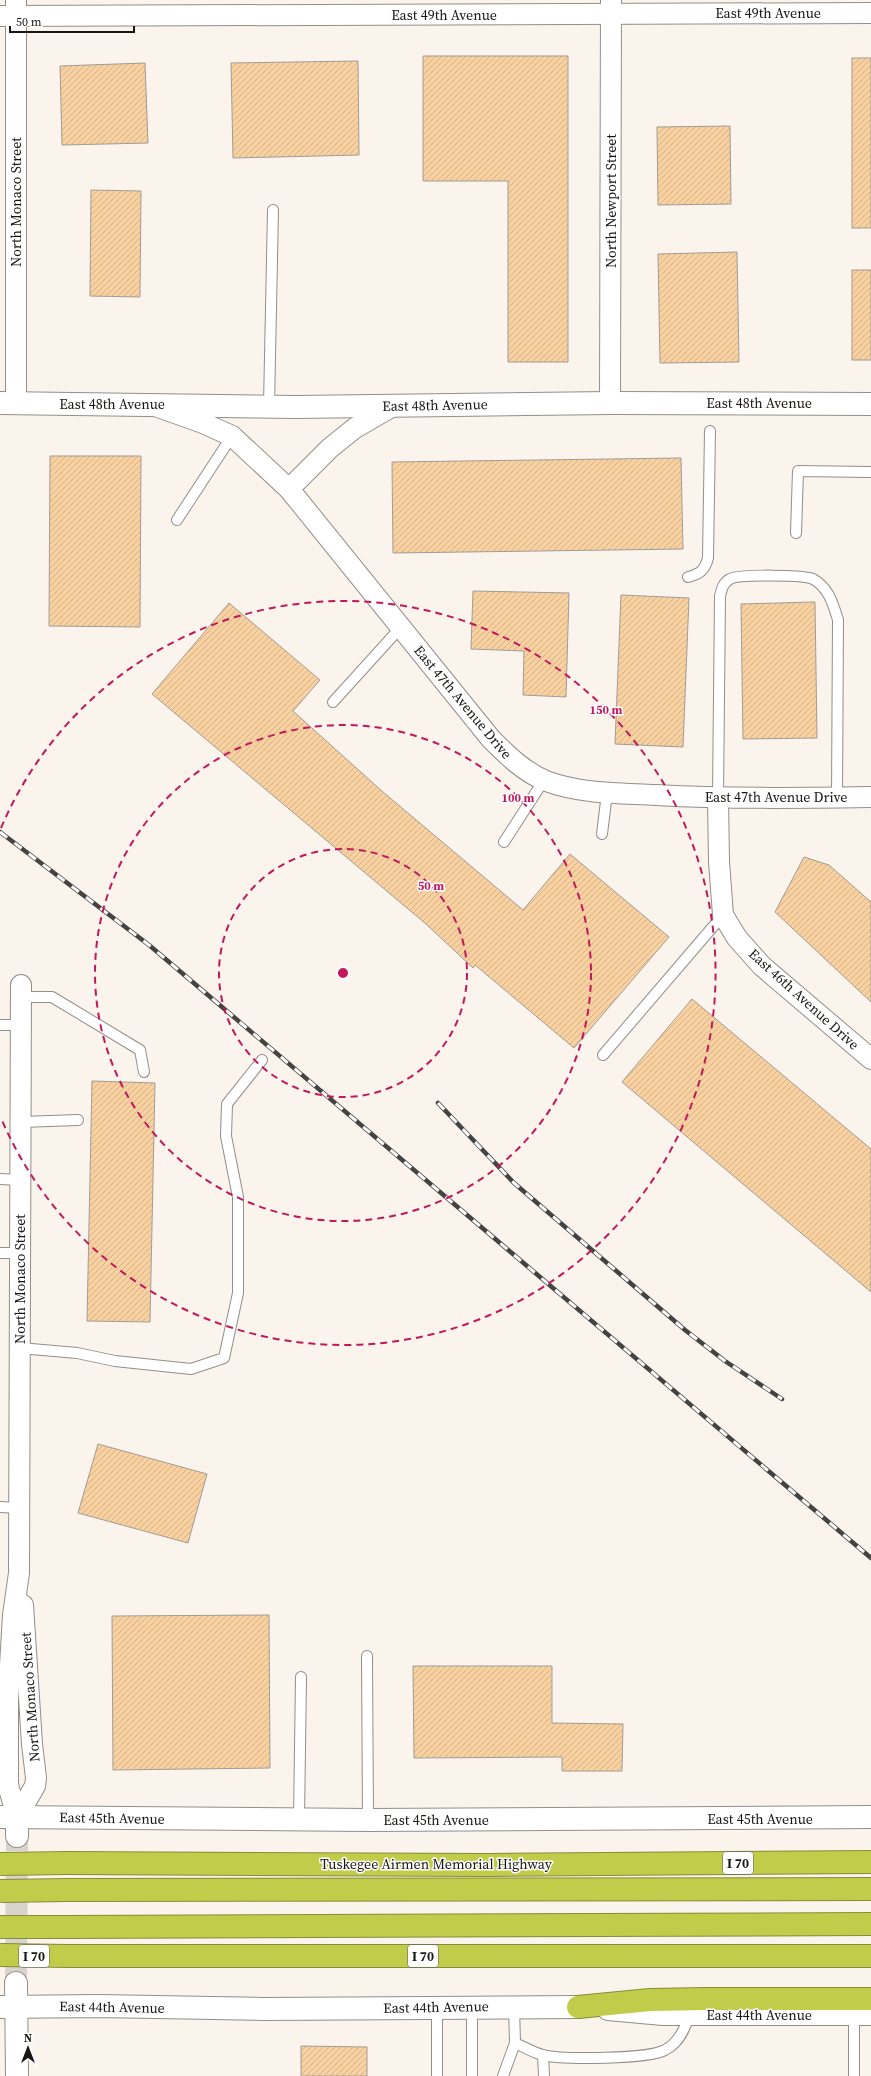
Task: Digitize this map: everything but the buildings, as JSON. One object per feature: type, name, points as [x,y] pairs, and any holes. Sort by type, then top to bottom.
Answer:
[{"type":"highway","name":"Tuskegee Airmen Memorial Highway","points":[[0,1864],[494,1865],[871,1862]]},
{"type":"highway","points":[[0,1891],[871,1889]]},
{"type":"highway","points":[[0,1927],[871,1924]]},
{"type":"highway","points":[[779,1955],[871,1964]]},
{"type":"highway","name":"I 70","points":[[0,1956],[871,1956]]},
{"type":"highway","points":[[578,2007],[650,2000],[871,1999]]},
{"type":"main road","name":"East 48th Avenue","points":[[8,403],[269,406],[610,403],[871,404]]},
{"type":"main road","name":"East 45th Avenue","points":[[12,1823],[299,1820],[871,1818]]},
{"type":"main road","points":[[16,1983],[8,2008],[17,2076]]},
{"type":"main road","name":"East 44th Avenue","points":[[8,2008],[98,2006],[210,2008],[578,2007]]},
{"type":"street","name":"East 49th Avenue","points":[[11,11],[363,7],[777,7],[871,13]]},
{"type":"street","name":"North Newport Street","points":[[610,403],[611,7]]},
{"type":"street","name":"North Monaco Street","points":[[8,403],[11,11]]},
{"type":"street","name":"East 47th Avenue Drive","points":[[148,404],[203,423],[232,436],[289,489],[491,739],[512,760],[528,772],[544,780],[588,792],[718,798],[871,797]]},
{"type":"street","points":[[289,489],[336,443],[355,428],[393,406]]},
{"type":"street","name":"East 46th Avenue Drive","points":[[718,798],[719,862],[723,915],[737,938],[762,966],[871,1059]]},
{"type":"street","name":"North Monaco Street","points":[[12,1823],[35,1786],[36,1778],[32,1744],[25,1616],[10,1507],[20,1348],[21,991]]},
{"type":"street","name":"North Monaco Street","points":[[12,1823],[8,1785],[8,1699],[13,1615],[19,1573]]},
{"type":"street","name":"East 44th Avenue","points":[[578,2007],[663,2015],[862,2015]]},
{"type":"lane","points":[[269,406],[273,210]]},
{"type":"lane","points":[[688,577],[698,575],[702,572],[708,558],[710,431]]},
{"type":"lane","points":[[178,520],[232,436]]},
{"type":"lane","points":[[796,533],[798,471],[871,472]]},
{"type":"lane","points":[[718,798],[720,596],[723,584],[731,578],[743,575],[812,578],[823,587],[832,600],[838,620],[837,798]]},
{"type":"lane","points":[[333,702],[401,628]]},
{"type":"lane","points":[[504,842],[544,780]]},
{"type":"lane","points":[[602,834],[607,793]]},
{"type":"lane","points":[[603,1055],[723,915]]},
{"type":"lane","points":[[21,991],[52,996],[140,1050],[144,1072]]},
{"type":"lane","points":[[0,1025],[21,1025]]},
{"type":"lane","points":[[20,1348],[77,1353],[115,1361],[191,1369],[224,1358],[238,1294],[238,1197],[226,1136],[227,1104],[262,1060]]},
{"type":"lane","points":[[21,1122],[78,1120]]},
{"type":"lane","points":[[0,1179],[20,1180]]},
{"type":"lane","points":[[0,1253],[20,1253]]},
{"type":"lane","points":[[367,1656],[368,1820]]},
{"type":"lane","points":[[299,1820],[301,1677]]},
{"type":"lane","points":[[503,2076],[515,2043],[514,2006]]},
{"type":"lane","points":[[472,2007],[472,2076]]},
{"type":"lane","points":[[437,2008],[437,2076]]},
{"type":"lane","points":[[515,2043],[543,2055],[588,2057],[645,2056],[665,2050],[679,2039],[689,2015]]},
{"type":"lane","points":[[854,2076],[862,2015]]},
{"type":"lane","points":[[543,2055],[544,2076]]},
{"type":"tunnel","points":[[16,1983],[17,1836]]},
{"type":"railway","points":[[0,832],[149,945],[871,1558]]},
{"type":"railway","points":[[438,1103],[514,1183],[685,1330],[725,1361],[782,1399]]}]
